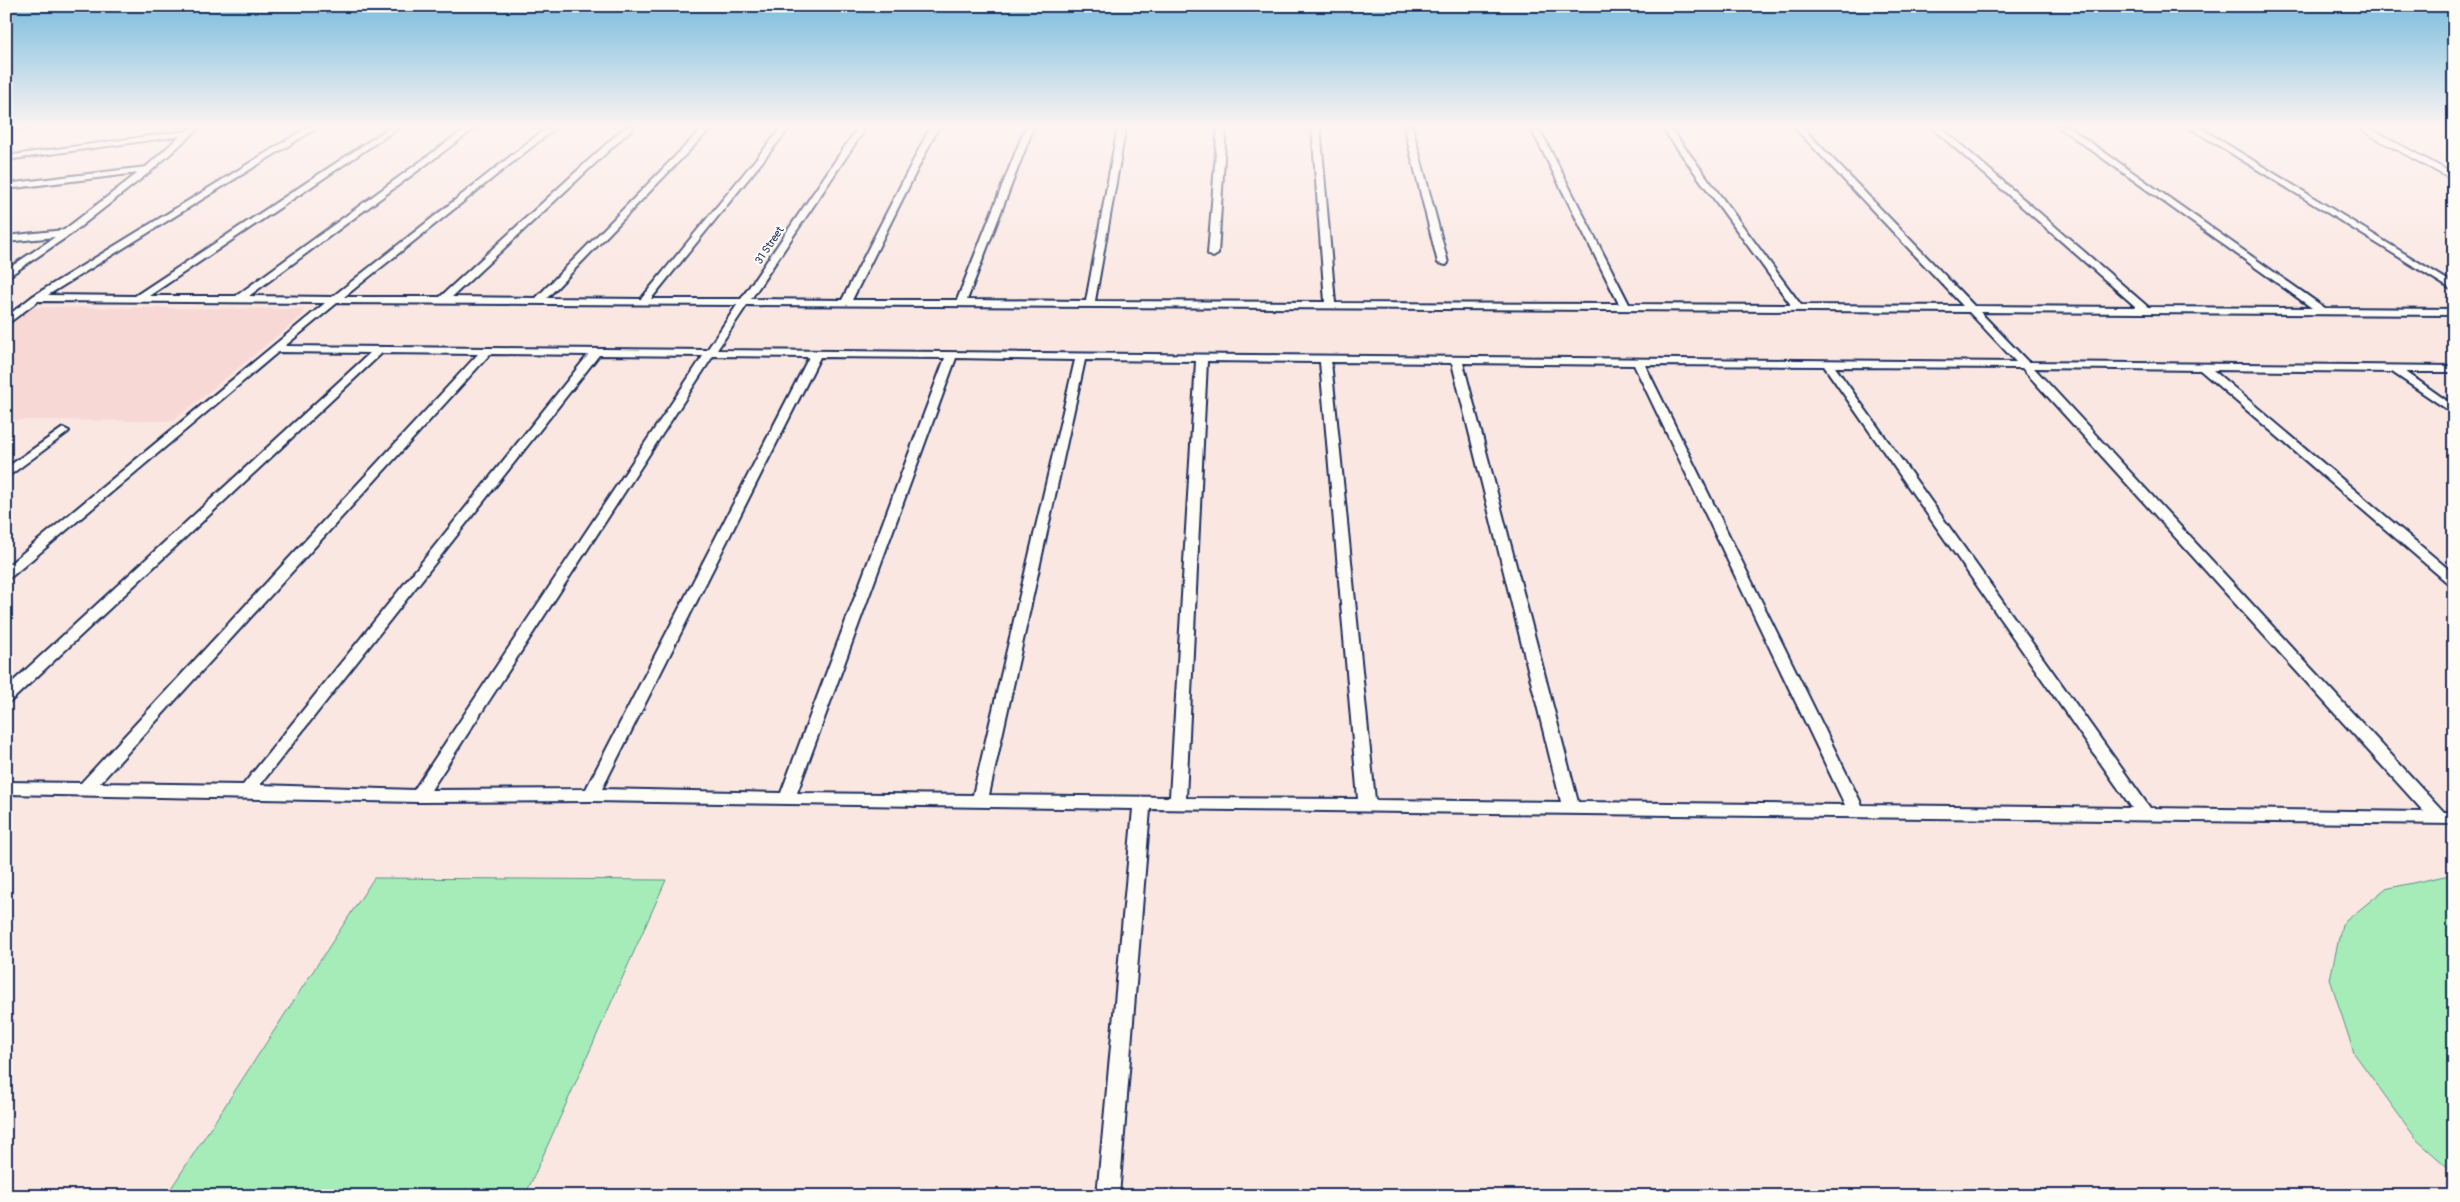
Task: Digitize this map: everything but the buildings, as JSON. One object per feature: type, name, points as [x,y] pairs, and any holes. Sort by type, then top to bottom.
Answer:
[{"type":"street","points":[[6,187],[45,182]]},
{"type":"street","points":[[8,272],[68,232],[131,182]]},
{"type":"street","points":[[6,322],[36,298],[225,182]]},
{"type":"street","points":[[137,299],[313,182]]},
{"type":"street","points":[[239,299],[398,182]]},
{"type":"street","points":[[6,574],[334,300],[483,182]]},
{"type":"street","points":[[442,300],[570,182]]},
{"type":"street","points":[[538,301],[654,182]]},
{"type":"street","points":[[644,302],[741,182]]},
{"type":"street","name":"31 Street","points":[[419,796],[824,182]]},
{"type":"street","points":[[845,303],[906,182]]},
{"type":"street","points":[[962,303],[1008,182]]},
{"type":"street","points":[[1090,304],[1112,182]]},
{"type":"street","points":[[1213,254],[1218,182]]},
{"type":"street","points":[[1320,182],[1330,306]]},
{"type":"street","points":[[1422,182],[1443,263]]},
{"type":"street","points":[[1562,182],[1625,307]]},
{"type":"street","points":[[1706,182],[1798,308]]},
{"type":"street","points":[[1850,182],[2026,365],[2446,818]]},
{"type":"street","points":[[1998,182],[2145,310]]},
{"type":"street","points":[[2141,182],[2322,311]]},
{"type":"street","points":[[2282,182],[2454,288]]},
{"type":"street","points":[[6,239],[68,232]]},
{"type":"street","points":[[36,298],[2454,312]]},
{"type":"street","points":[[275,349],[2454,369]]},
{"type":"street","points":[[6,697],[379,350]]},
{"type":"street","points":[[85,789],[487,351]]},
{"type":"street","points":[[247,791],[596,352]]},
{"type":"street","points":[[591,795],[816,354]]},
{"type":"street","points":[[787,799],[952,355]]},
{"type":"street","points":[[980,800],[1081,356]]},
{"type":"street","points":[[1178,802],[1202,357]]},
{"type":"street","points":[[1325,359],[1367,804]]},
{"type":"street","points":[[1456,360],[1571,807]]},
{"type":"street","points":[[1638,362],[1856,810]]},
{"type":"street","points":[[1826,363],[2145,814]]},
{"type":"street","points":[[2203,367],[2454,581]]},
{"type":"street","points":[[2394,368],[2454,411]]},
{"type":"street","points":[[6,474],[64,431]]},
{"type":"street","points":[[6,788],[247,791],[419,796],[591,795],[787,799],[1367,804],[2446,818]]},
{"type":"street","points":[[1108,1196],[1142,802]]},
{"type":"shaded area","points":[[29,307],[303,309],[303,315],[173,421],[6,420],[6,326]]},
{"type":"green space","points":[[2454,874],[2454,1173],[2417,1140],[2354,1053],[2330,979],[2342,924],[2385,889]]},
{"type":"green space","points":[[374,878],[666,880],[525,1196],[166,1196]]}]
